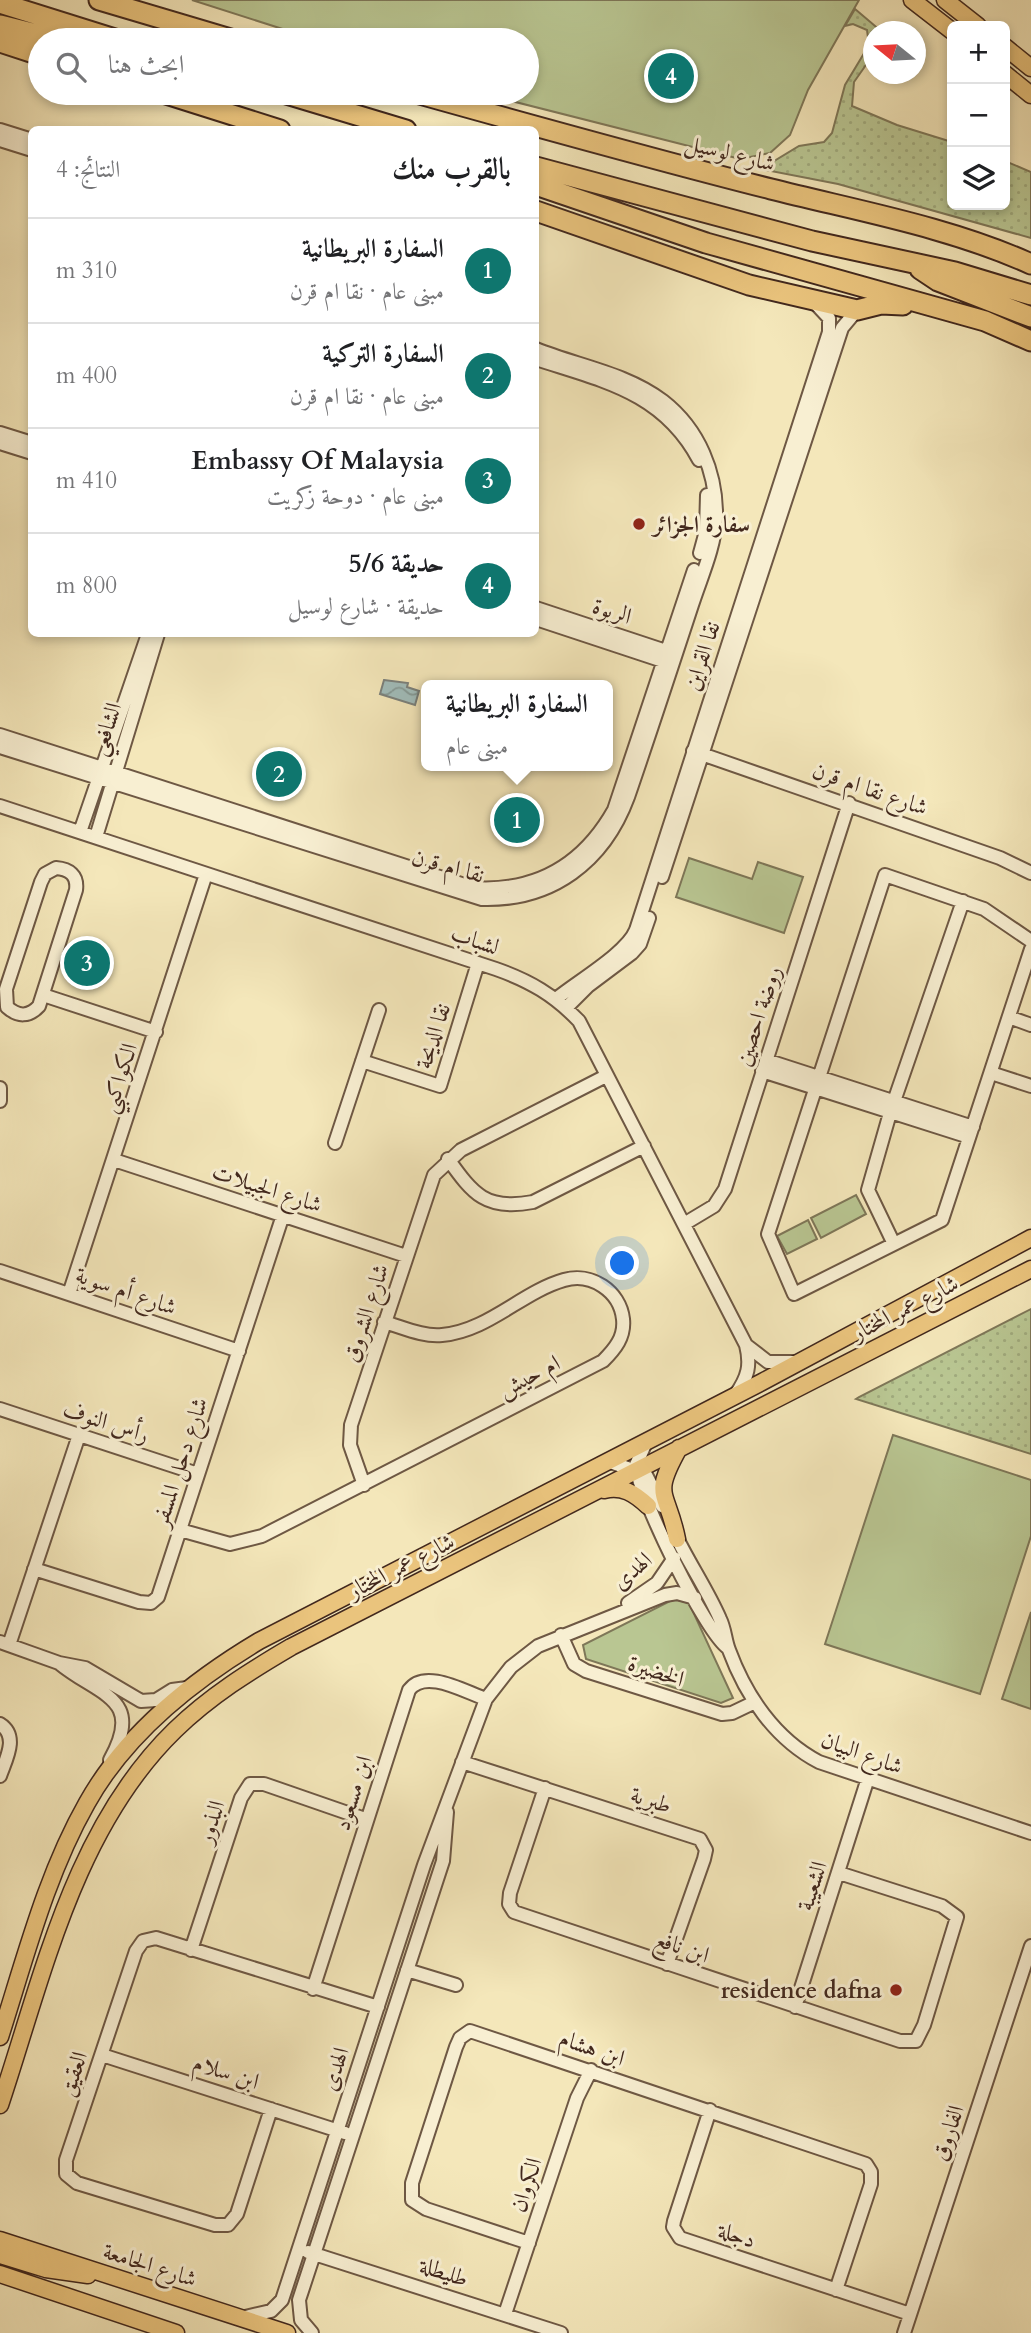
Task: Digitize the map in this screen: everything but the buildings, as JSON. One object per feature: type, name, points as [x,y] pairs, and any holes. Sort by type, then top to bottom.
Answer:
[{"type":"highway","points":[[99,0],[192,28]]},
{"type":"highway","points":[[140,0],[155,7],[167,21]]},
{"type":"highway","points":[[0,4],[79,28]]},
{"type":"highway","points":[[0,25],[28,32]]},
{"type":"highway","points":[[0,42],[28,51]]},
{"type":"highway","points":[[201,105],[267,126]]},
{"type":"highway","points":[[323,105],[393,126]]},
{"type":"highway","name":"شارع لوسيل","points":[[459,105],[535,126]]},
{"type":"highway","name":"شارع لوسيل","points":[[539,127],[665,162],[917,225],[1031,264]]},
{"type":"highway","points":[[539,168],[913,265],[955,272],[1031,295]]},
{"type":"highway","points":[[539,187],[706,243],[985,321],[1031,341]]},
{"type":"highway","points":[[539,212],[749,285],[857,310],[881,304],[923,303]]},
{"type":"highway","points":[[706,243],[749,285]]},
{"type":"highway","points":[[1005,253],[1031,255]]},
{"type":"highway","points":[[913,265],[937,281],[1031,317]]},
{"type":"main road","points":[[912,0],[947,27]]},
{"type":"main road","points":[[945,0],[972,21]]},
{"type":"main road","points":[[1010,51],[1031,68]]},
{"type":"main road","points":[[1010,78],[1031,95]]},
{"type":"main road","name":"شارع عمر المختار","points":[[0,2037],[60,1860],[87,1802],[106,1774],[150,1723],[187,1688],[259,1641],[646,1442],[1031,1238]]},
{"type":"main road","name":"شارع عمر المختار","points":[[0,2105],[69,1898],[90,1850],[120,1796],[175,1730],[242,1676],[291,1647],[1031,1269]]},
{"type":"main road","points":[[677,1539],[661,1489],[662,1480],[679,1448]]},
{"type":"main road","points":[[594,1492],[612,1488],[627,1490],[648,1506]]},
{"type":"main road","points":[[0,2232],[22,2247]]},
{"type":"main road","name":"شارع الجامعة","points":[[0,2240],[287,2333]]},
{"type":"main road","points":[[0,2255],[73,2275],[104,2274]]},
{"type":"main road","points":[[0,2274],[176,2333]]},
{"type":"street","points":[[0,130],[28,140]]},
{"type":"street","points":[[0,140],[28,149]]},
{"type":"street","name":"نقا القراين","points":[[561,1003],[640,944],[697,752],[830,332],[828,318],[811,299]]},
{"type":"street","name":"نقا القراين","points":[[697,752],[842,328],[857,310]]},
{"type":"street","name":"نقا ام قرن","points":[[0,747],[107,776],[474,888],[521,886],[566,867],[600,834],[614,810],[715,528],[714,489],[702,449],[682,418],[650,392],[622,378],[539,350]]},
{"type":"street","name":"نقا ام قرن","points":[[539,360],[640,397],[670,420],[699,462],[706,490],[706,531],[670,658]]},
{"type":"street","points":[[0,433],[28,442]]},
{"type":"street","points":[[0,443],[28,452]]},
{"type":"street","name":"الربوة","points":[[539,609],[670,658]]},
{"type":"street","name":"الربوة","points":[[539,620],[670,658]]},
{"type":"street","name":"الشافعي","points":[[96,837],[107,776],[147,637]]},
{"type":"street","name":"الشافعي","points":[[80,832],[107,776],[157,637]]},
{"type":"street","name":"نقا ام قرن","points":[[0,735],[107,776]]},
{"type":"street","name":"شارع نقا ام قرن","points":[[697,752],[849,803],[1000,858],[1031,873]]},
{"type":"street","name":"روضة احصين","points":[[684,1224],[714,1206],[724,1189],[849,803]]},
{"type":"street","name":"لشباب","points":[[0,806],[478,963],[533,983],[561,1003],[579,1021],[746,1345],[750,1366],[745,1381],[734,1396]]},
{"type":"street","points":[[64,869],[76,878],[76,890],[43,995],[39,1006],[25,1015],[11,1011],[5,1000],[41,882],[50,870],[64,869]]},
{"type":"street","name":"الكواكبي","points":[[69,1294],[206,874]]},
{"type":"street","points":[[1031,940],[984,909],[885,875],[768,1234],[794,1294],[893,1242],[942,1220],[1031,949]]},
{"type":"street","points":[[893,1242],[868,1189],[892,1107],[963,901]]},
{"type":"street","name":"نقا الديحة","points":[[362,1061],[440,1086],[478,963]]},
{"type":"street","points":[[43,995],[156,1031]]},
{"type":"street","points":[[334,1143],[379,1010]]},
{"type":"street","points":[[1009,1017],[1031,1025]]},
{"type":"street","points":[[764,1065],[971,1132]]},
{"type":"street","points":[[991,1073],[1031,1087]]},
{"type":"street","name":"شارع الشروق","points":[[364,1485],[350,1435],[429,1185],[448,1159],[606,1076]]},
{"type":"street","points":[[0,1088],[0,1101]]},
{"type":"street","points":[[448,1159],[472,1192],[493,1201],[523,1204],[533,1202],[644,1146]]},
{"type":"street","name":"شارع الجبيلات","points":[[114,1160],[406,1256]]},
{"type":"street","name":"شارع دحل المسفر","points":[[34,1569],[139,1602],[151,1603],[160,1592],[283,1215]]},
{"type":"street","name":"شارع أم سوية","points":[[0,1271],[239,1351]]},
{"type":"street","name":"ام حيش","points":[[180,1530],[226,1544],[249,1541],[364,1485],[603,1361],[617,1346],[624,1330],[620,1306],[611,1292],[597,1282],[582,1278],[562,1280],[474,1327],[457,1332],[429,1335],[384,1322]]},
{"type":"street","points":[[746,1345],[768,1362],[782,1364],[801,1360]]},
{"type":"street","name":"رأس النوف","points":[[0,1409],[198,1474]]},
{"type":"street","points":[[79,1435],[34,1569],[5,1644],[85,1668],[141,1701],[156,1700],[172,1690],[187,1688]]},
{"type":"street","points":[[608,1461],[636,1471],[638,1455],[646,1442]]},
{"type":"street","name":"شارع البيان","points":[[636,1471],[648,1506],[674,1558],[715,1635],[728,1648]]},
{"type":"street","name":"شارع البيان","points":[[636,1471],[649,1478],[677,1539],[720,1619],[728,1648],[755,1702],[772,1727],[806,1755],[1031,1833]]},
{"type":"street","name":"الهدى","points":[[614,1614],[657,1583],[674,1558]]},
{"type":"street","name":"الهدى","points":[[241,2318],[263,2315],[278,2306],[417,1888],[486,1699],[499,1680],[524,1655],[561,1635],[665,1595],[677,1593],[695,1598]]},
{"type":"street","name":"الخضيرة","points":[[561,1635],[579,1668],[722,1714],[732,1713],[755,1702]]},
{"type":"street","points":[[59,1662],[104,1691],[120,1708],[124,1720],[123,1732],[106,1774]]},
{"type":"street","name":"ابن مسعود","points":[[313,1989],[365,1819],[413,1685],[429,1680],[486,1699]]},
{"type":"street","points":[[0,1724],[9,1731],[10,1739],[0,1776]]},
{"type":"street","name":"طبرية","points":[[462,1762],[693,1836],[704,1843],[704,1859],[667,1964]]},
{"type":"street","name":"الشعيبة","points":[[795,2007],[868,1778]]},
{"type":"street","name":"البذور","points":[[191,1950],[241,1798],[250,1784],[264,1784],[365,1819]]},
{"type":"street","name":"ابن نافع","points":[[545,1788],[510,1893],[510,1909],[520,1915],[908,2043],[919,2038],[957,1917],[942,1906],[839,1873]]},
{"type":"street","name":"الهدى","points":[[312,2333],[301,2320],[298,2307],[446,1850],[447,1808]]},
{"type":"street","points":[[417,1888],[433,1893]]},
{"type":"street","name":"العقيق","points":[[271,2109],[237,2214],[228,2225],[215,2225],[77,2183],[68,2177],[65,2164],[139,1944],[156,1938],[313,1989],[378,2007]]},
{"type":"street","name":"الفاروق","points":[[904,2333],[1031,1946]]},
{"type":"street","points":[[407,1970],[456,1985]]},
{"type":"street","name":"ابن هشام","points":[[529,2243],[426,2209],[412,2200],[412,2183],[456,2047],[464,2034],[477,2032],[861,2162],[870,2168],[871,2184],[836,2290]]},
{"type":"street","name":"ابن سلام","points":[[102,2055],[353,2135]]},
{"type":"street","name":"الكروان","points":[[505,2314],[577,2098],[591,2070]]},
{"type":"street","name":"دجلة","points":[[710,2110],[674,2221],[675,2233],[686,2241],[911,2314]]},
{"type":"street","name":"طليطلة","points":[[299,2249],[561,2333]]},
{"type":"green space","points":[[192,0],[859,0],[808,90],[790,135],[770,153],[740,159],[527,105],[539,105],[539,28],[280,28]]},
{"type":"green space","points":[[855,9],[869,21],[863,21],[863,28],[853,24],[845,26]]},
{"type":"green space","points":[[863,55],[863,69],[854,82],[852,106],[897,125],[947,140],[947,210],[1010,210],[1010,163],[1031,172],[1031,238],[838,184],[761,169],[799,146],[824,142],[832,133],[845,85]]},
{"type":"green space","points":[[689,858],[752,879],[758,862],[803,877],[784,933],[676,897]]},
{"type":"green space","points":[[856,1195],[866,1214],[821,1238],[811,1218]]},
{"type":"green space","points":[[808,1220],[817,1239],[787,1254],[777,1236]]},
{"type":"green space","points":[[1031,1309],[1031,1454],[856,1399],[859,1397]]},
{"type":"green space","points":[[893,1435],[1031,1480],[1031,1536],[980,1694],[825,1644]]},
{"type":"green space","points":[[674,1599],[689,1603],[733,1698],[721,1703],[586,1659],[583,1645]]},
{"type":"green space","points":[[1031,1612],[1031,1709],[1002,1699]]},
{"type":"water","points":[[384,680],[408,683],[407,687],[419,691],[415,705],[380,694]]},
{"type":"place","name":"حديقة 5/6","points":[[671,76]]},
{"type":"place","name":"سفارة الجزائر","points":[[639,524]]},
{"type":"place","name":"السفارة التركية","points":[[279,774]]},
{"type":"place","name":"السفارة البريطانية","points":[[517,820]]},
{"type":"place","name":"Embassy Of Malaysia","points":[[87,963]]},
{"type":"place","name":"residence dafna","points":[[896,1990]]}]
